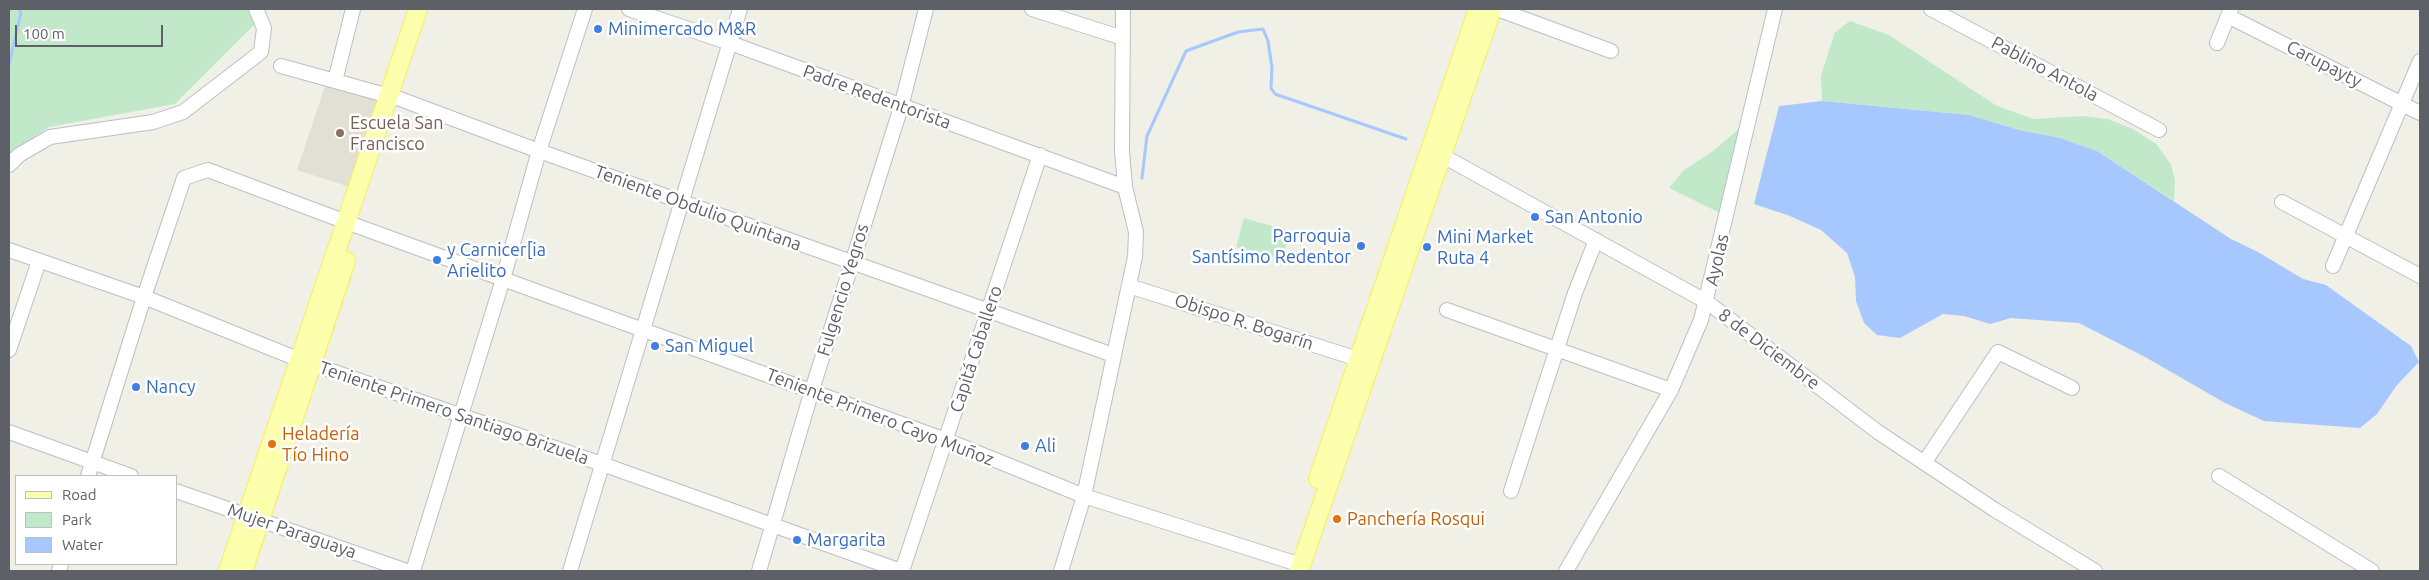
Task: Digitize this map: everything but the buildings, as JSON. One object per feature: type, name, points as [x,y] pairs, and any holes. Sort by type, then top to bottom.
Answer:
[{"type":"main road","points":[[395,97],[418,9]]},
{"type":"main road","points":[[243,571],[254,518],[351,224],[395,97],[429,9]]},
{"type":"main road","points":[[1294,567],[1436,151],[1478,9]]},
{"type":"main road","points":[[1294,567],[1358,359],[1436,151],[1492,9]]},
{"type":"main road","points":[[228,571],[254,518]]},
{"type":"street","points":[[9,165],[19,155],[50,137],[153,122],[183,112],[261,52],[264,28],[256,9]]},
{"type":"street","points":[[336,81],[353,9]]},
{"type":"street","points":[[413,571],[503,279],[539,151],[585,9]]},
{"type":"street","name":"Padre Redentorista","points":[[629,9],[730,43],[901,107],[1040,155],[1125,187]]},
{"type":"street","points":[[570,571],[740,9]]},
{"type":"street","name":"Fulgencio Yegros","points":[[759,571],[812,390],[901,107],[926,9]]},
{"type":"street","points":[[1032,9],[1123,38]]},
{"type":"street","points":[[1061,571],[1084,496],[1135,257],[1136,232],[1125,187],[1122,151],[1122,9]]},
{"type":"street","points":[[1497,9],[1612,50]]},
{"type":"street","name":"Ayolas","points":[[1566,571],[1671,390],[1701,320],[1707,302],[1775,9]]},
{"type":"street","name":"Pablino Antola","points":[[1931,9],[2159,130]]},
{"type":"street","points":[[2217,43],[2229,12]]},
{"type":"street","name":"Carupayty","points":[[2229,12],[2420,113]]},
{"type":"street","points":[[2334,266],[2404,104],[2420,61]]},
{"type":"street","name":"Teniente Obdulio Quintana","points":[[281,66],[395,97],[539,151],[1113,355]]},
{"type":"street","name":"8 de Diciembre","points":[[1436,151],[1707,302],[1878,432],[1995,510],[2095,571]]},
{"type":"street","name":"Capitá Caballero","points":[[901,571],[1040,155]]},
{"type":"street","name":"Teniente Primero Cayo Muñoz","points":[[144,297],[184,178],[208,170],[351,224],[812,390],[946,440],[1084,496],[1294,567]]},
{"type":"street","points":[[2282,202],[2420,276]]},
{"type":"street","points":[[1511,491],[1558,349],[1574,293],[1596,240]]},
{"type":"street","name":"Teniente Primero Santiago Brizuela","points":[[9,250],[144,297],[306,362],[602,464],[901,571]]},
{"type":"street","points":[[9,350],[39,261]]},
{"type":"street","name":"Obispo R. Bogarín","points":[[1129,286],[1358,359]]},
{"type":"street","points":[[91,470],[144,297]]},
{"type":"street","points":[[1447,310],[1671,390]]},
{"type":"street","points":[[1924,463],[1998,352],[2072,388]]},
{"type":"street","points":[[9,432],[91,470],[125,475]]},
{"type":"street","points":[[2219,476],[2372,571]]},
{"type":"street","name":"Mujer Paraguaya","points":[[178,492],[407,571]]},
{"type":"shaded area","name":"Escuela San Francisco","points":[[327,80],[383,97],[353,188],[297,170]]},
{"type":"green space","points":[[9,9],[254,9],[256,23],[175,104],[49,127],[23,144],[9,159]]},
{"type":"green space","points":[[1850,21],[1889,35],[1997,106],[2034,119],[2082,116],[2108,119],[2133,129],[2156,144],[2171,164],[2175,180],[2174,201],[2097,151],[2060,138],[2019,130],[1969,115],[1822,101],[1821,76],[1835,32]]},
{"type":"green space","points":[[1747,122],[1726,216],[1669,188],[1683,171],[1713,151]]},
{"type":"green space","points":[[1244,218],[1290,231],[1282,259],[1236,247]]},
{"type":"water","points":[[1822,101],[1969,115],[2019,130],[2060,138],[2097,151],[2231,239],[2258,252],[2303,279],[2326,285],[2411,346],[2419,362],[2397,385],[2377,414],[2360,428],[2264,421],[2225,403],[2147,358],[2079,323],[2011,318],[1990,324],[1964,316],[1943,314],[1900,338],[1877,335],[1864,323],[1856,301],[1855,277],[1847,253],[1821,230],[1790,216],[1754,204],[1779,106]]},
{"type":"waterway","points":[[9,64],[21,13],[19,9]]},
{"type":"waterway","points":[[739,41],[743,21]]},
{"type":"waterway","points":[[1142,178],[1147,136],[1186,51],[1238,32],[1263,29],[1268,41],[1272,68],[1271,88],[1275,94],[1406,139]]},
{"type":"place","name":"Minimercado M&R","points":[[598,29]]},
{"type":"place","name":"Escuela San Francisco","points":[[340,133]]},
{"type":"place","name":"San Antonio","points":[[1535,217]]},
{"type":"place","name":"Parroquia Santísimo Redentor","points":[[1361,246]]},
{"type":"place","name":"Mini Market Ruta 4","points":[[1427,247]]},
{"type":"place","name":"y Carnicer[ia Arielito","points":[[437,260]]},
{"type":"place","name":"San Miguel","points":[[655,346]]},
{"type":"place","name":"Nancy","points":[[136,387]]},
{"type":"place","name":"Heladería Tío Hino","points":[[272,444]]},
{"type":"place","name":"Ali","points":[[1025,446]]},
{"type":"place","name":"Panchería Rosqui","points":[[1337,519]]},
{"type":"place","name":"Margarita","points":[[797,540]]}]
